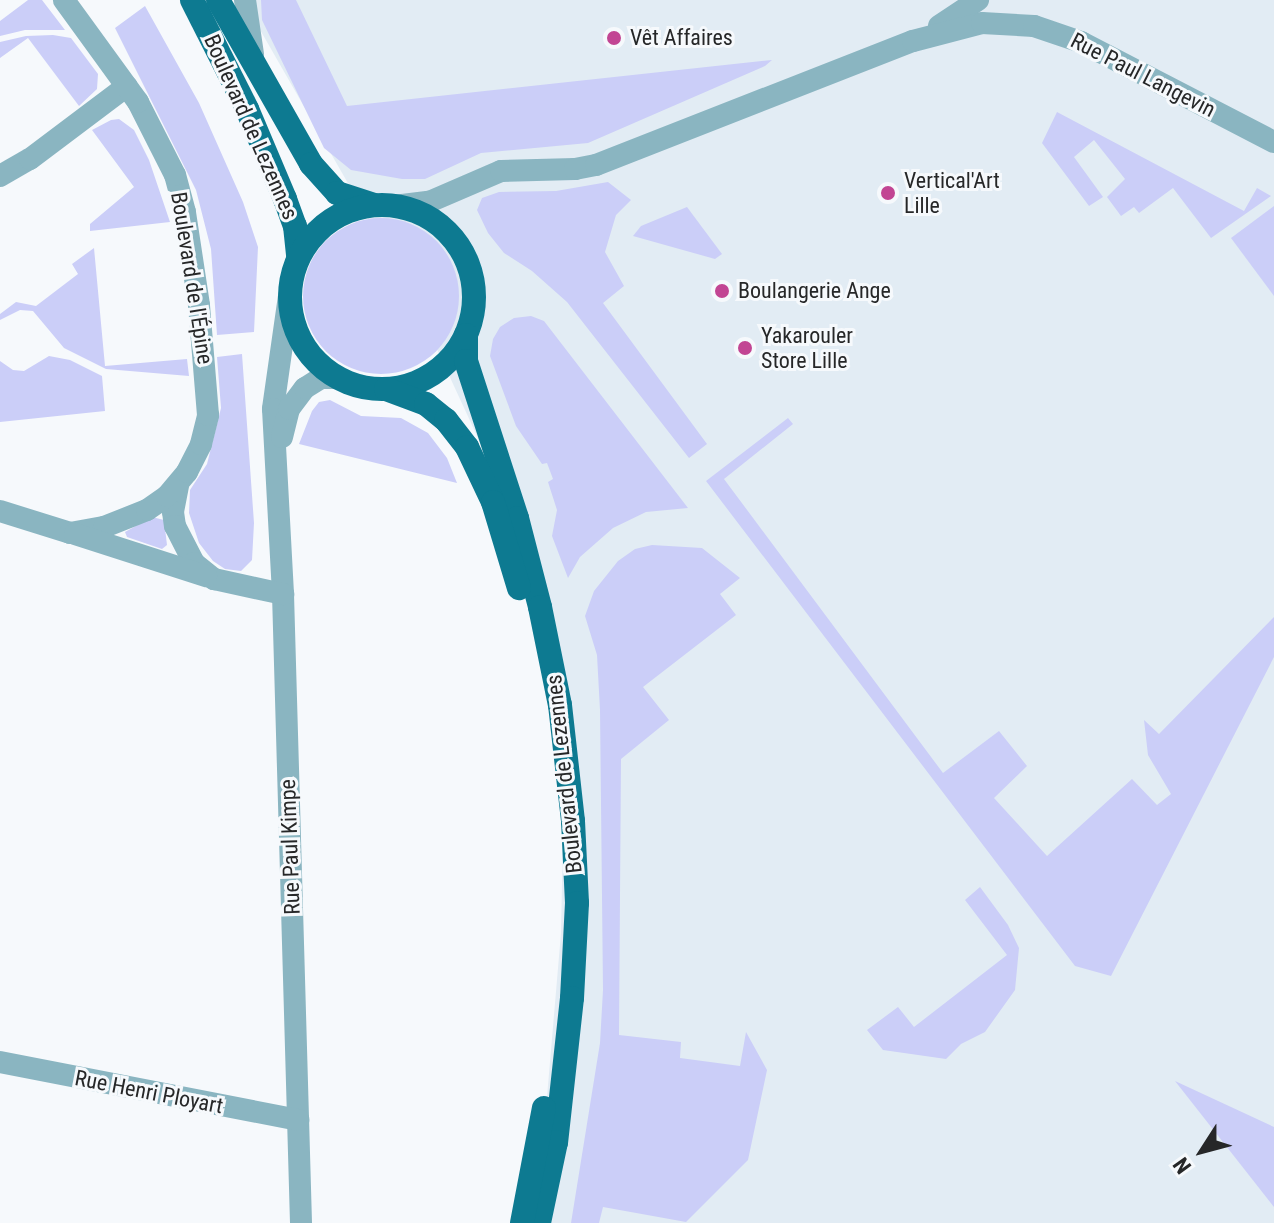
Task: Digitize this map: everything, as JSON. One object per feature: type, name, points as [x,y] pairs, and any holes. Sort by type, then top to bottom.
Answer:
[{"type":"main road","name":"Boulevard de Lezennes","points":[[192,0],[276,177],[295,226],[298,257]]},
{"type":"main road","name":"Boulevard de Lezennes","points":[[218,0],[325,182],[348,198],[383,205]]},
{"type":"main road","points":[[383,205],[434,221],[462,252],[474,293],[466,335],[455,352],[434,373],[406,386],[386,389],[367,388],[338,378],[322,367],[302,344],[291,316],[289,296],[298,257],[316,232],[333,219],[383,205]]},
{"type":"main road","name":"Boulevard de Lezennes","points":[[466,335],[466,361],[517,518],[540,607],[560,705],[573,821],[577,903],[572,998],[556,1142],[539,1223]]},
{"type":"main road","name":"Boulevard de Lezennes","points":[[386,389],[414,397],[446,420],[482,473],[515,571],[547,722],[558,850],[558,983],[543,1117],[522,1223]]},
{"type":"street","name":"Boulevard de l'Épine","points":[[64,0],[153,126],[175,175],[185,212],[199,305],[208,415],[201,444],[178,486],[173,512],[180,541],[194,563],[214,579]]},
{"type":"street","points":[[245,0],[244,12],[256,67]]},
{"type":"street","name":"Rue Paul Langevin","points":[[913,41],[978,0]]},
{"type":"street","name":"Rue Paul Langevin","points":[[383,205],[429,202],[501,171],[596,165],[913,41],[953,29],[997,22],[1056,32],[1274,142]]},
{"type":"street","points":[[0,176],[30,159],[127,86]]},
{"type":"street","name":"Rue Paul Kimpe","points":[[289,296],[274,386],[301,1223]]},
{"type":"street","name":"Rue Paul Kimpe","points":[[277,470],[285,423],[295,399],[312,382],[338,378]]},
{"type":"street","name":"Boulevard de l'Épine","points":[[70,533],[104,527],[134,516],[157,504],[178,486]]},
{"type":"street","name":"Boulevard de l'Épine","points":[[0,511],[214,579],[283,594]]},
{"type":"street","name":"Rue Henri Ployart","points":[[0,1062],[298,1120]]},
{"type":"shaded area","points":[[28,0],[42,0],[65,30],[25,30],[0,36],[0,21]]},
{"type":"shaded area","points":[[243,0],[1274,0],[1274,1223],[523,1223],[547,1097],[561,933],[563,831],[550,692],[539,635],[489,462],[412,295]]},
{"type":"shaded area","points":[[261,0],[296,0],[347,106],[772,60],[765,66],[588,143],[481,153],[425,179],[402,179],[351,170],[324,148],[262,20]]},
{"type":"shaded area","points":[[145,6],[199,103],[243,202],[258,247],[254,332],[217,335],[211,249],[196,190],[115,28]]},
{"type":"shaded area","points":[[26,36],[71,38],[98,74],[97,89],[79,106],[28,38],[0,58],[0,42]]},
{"type":"shaded area","points":[[1057,112],[1244,211],[1257,188],[1271,196],[1211,238],[1173,188],[1139,213],[1134,207],[1121,216],[1107,197],[1125,179],[1094,140],[1074,157],[1103,197],[1089,206],[1042,143]]},
{"type":"shaded area","points":[[119,119],[134,130],[149,160],[170,222],[90,231],[90,224],[134,187],[92,130]]},
{"type":"shaded area","points":[[608,182],[631,200],[616,215],[605,252],[624,286],[603,303],[707,444],[689,458],[567,302],[532,271],[504,253],[488,233],[477,210],[482,198],[499,192],[556,191]]},
{"type":"shaded area","points":[[1274,206],[1274,296],[1231,238]]},
{"type":"shaded area","points":[[687,207],[722,254],[715,259],[633,236],[641,226]]},
{"type":"shaded area","points":[[381,218],[411,224],[436,241],[453,266],[459,296],[453,326],[436,351],[411,368],[381,374],[351,368],[326,351],[309,326],[303,296],[309,266],[326,241],[351,224]]},
{"type":"shaded area","points":[[94,248],[105,366],[187,359],[189,376],[106,369],[64,348],[33,311],[20,310],[0,320],[0,314],[16,302],[36,306],[78,274],[72,264]]},
{"type":"shaded area","points":[[531,316],[544,321],[688,508],[646,512],[613,528],[580,557],[568,578],[552,536],[557,510],[548,482],[553,479],[547,463],[542,464],[516,426],[490,356],[493,339],[500,327],[514,318]]},
{"type":"shaded area","points":[[242,354],[254,523],[252,560],[241,571],[225,569],[213,561],[199,543],[189,513],[190,490],[207,464],[221,408],[217,357]]},
{"type":"shaded area","points":[[49,356],[70,360],[102,376],[105,411],[0,422],[0,361],[13,370],[24,371]]},
{"type":"shaded area","points":[[330,400],[361,416],[401,418],[428,433],[447,458],[457,483],[299,444],[312,411],[319,402]]},
{"type":"shaded area","points":[[788,418],[793,424],[724,479],[943,773],[999,731],[1027,766],[994,798],[1047,856],[1132,779],[1157,805],[1171,794],[1148,755],[1144,720],[1159,734],[1274,617],[1274,657],[1111,976],[1075,966],[706,481]]},
{"type":"shaded area","points":[[152,517],[164,520],[167,545],[162,549],[127,537],[125,532]]},
{"type":"shaded area","points":[[652,545],[702,548],[740,578],[720,594],[736,615],[643,687],[669,720],[621,759],[619,1035],[681,1042],[680,1058],[740,1066],[746,1032],[767,1070],[748,1160],[686,1222],[603,1207],[599,1223],[571,1223],[600,1043],[603,990],[600,710],[597,655],[585,616],[594,591],[618,561],[635,549]]},
{"type":"shaded area","points":[[980,887],[1008,925],[1019,948],[1015,990],[985,1032],[961,1044],[946,1059],[883,1050],[867,1030],[898,1007],[914,1027],[1007,955],[965,900]]},
{"type":"shaded area","points":[[1175,1081],[1274,1127],[1274,1207]]},
{"type":"place","name":"Vêt Affaires","points":[[614,38]]},
{"type":"place","name":"Vertical'Art Lille","points":[[888,193]]},
{"type":"place","name":"Boulangerie Ange","points":[[722,291]]},
{"type":"place","name":"Yakarouler Store Lille","points":[[745,348]]}]
